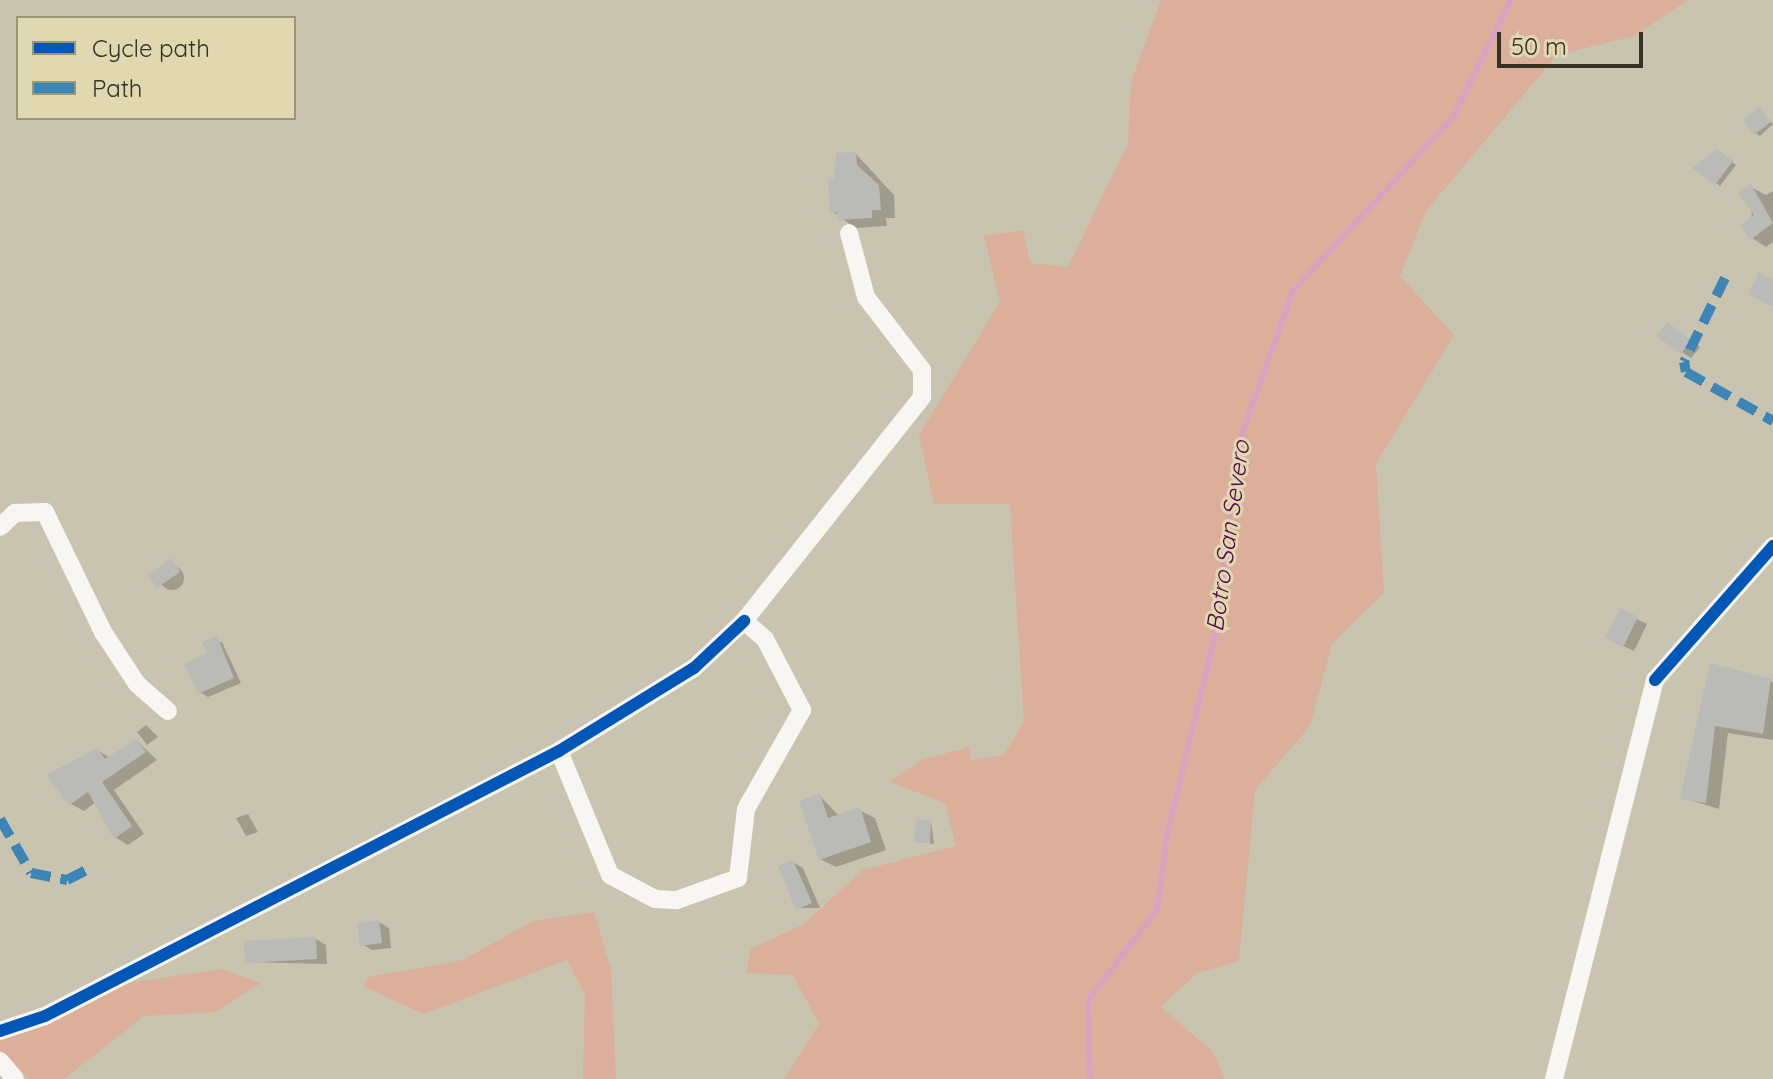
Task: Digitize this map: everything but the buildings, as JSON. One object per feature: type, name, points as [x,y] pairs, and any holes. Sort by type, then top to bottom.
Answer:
[{"type":"street","points":[[0,1031],[45,1016],[559,751],[694,668],[744,621],[910,422],[922,397],[922,370],[866,297],[849,233]]},
{"type":"street","points":[[0,527],[15,513],[45,512],[103,632],[137,684],[168,711]]},
{"type":"street","points":[[1554,1079],[1655,680],[1773,546]]},
{"type":"street","points":[[559,751],[610,875],[655,899],[677,900],[738,878],[746,809],[802,710],[765,639],[744,621]]},
{"type":"street","points":[[0,1061],[15,1079]]},
{"type":"shaded area","points":[[1161,0],[1688,0],[1634,36],[1557,55],[1426,211],[1400,276],[1454,335],[1376,464],[1384,593],[1332,644],[1310,726],[1255,790],[1239,961],[1197,973],[1161,1007],[1212,1051],[1225,1079],[784,1079],[819,1024],[793,975],[746,973],[751,949],[804,924],[863,870],[956,846],[945,803],[890,782],[921,760],[969,747],[971,761],[1004,755],[1024,722],[1010,504],[934,504],[919,435],[1000,302],[984,236],[1023,230],[1030,263],[1068,267],[1128,144],[1131,82]]},
{"type":"shaded area","points":[[594,912],[611,970],[616,1079],[583,1079],[585,995],[567,960],[423,1014],[363,986],[369,977],[463,960],[533,921]]},
{"type":"shaded area","points":[[222,969],[261,983],[215,1012],[144,1016],[64,1079],[29,1079],[0,1050],[0,1037],[123,984]]},
{"type":"waterway","name":"Botro San Severo","points":[[1090,1079],[1088,1000],[1157,910],[1167,834],[1221,611],[1235,453],[1293,291],[1454,116],[1511,0]]},
{"type":"marked path","points":[[1725,278],[1684,362],[1686,372],[1773,421]]},
{"type":"marked path","points":[[0,819],[31,873],[67,880],[92,867]]},
{"type":"cycle path","points":[[1655,680],[1773,546]]},
{"type":"cycle path","points":[[0,1031],[45,1016],[559,751],[694,668],[744,621]]}]
